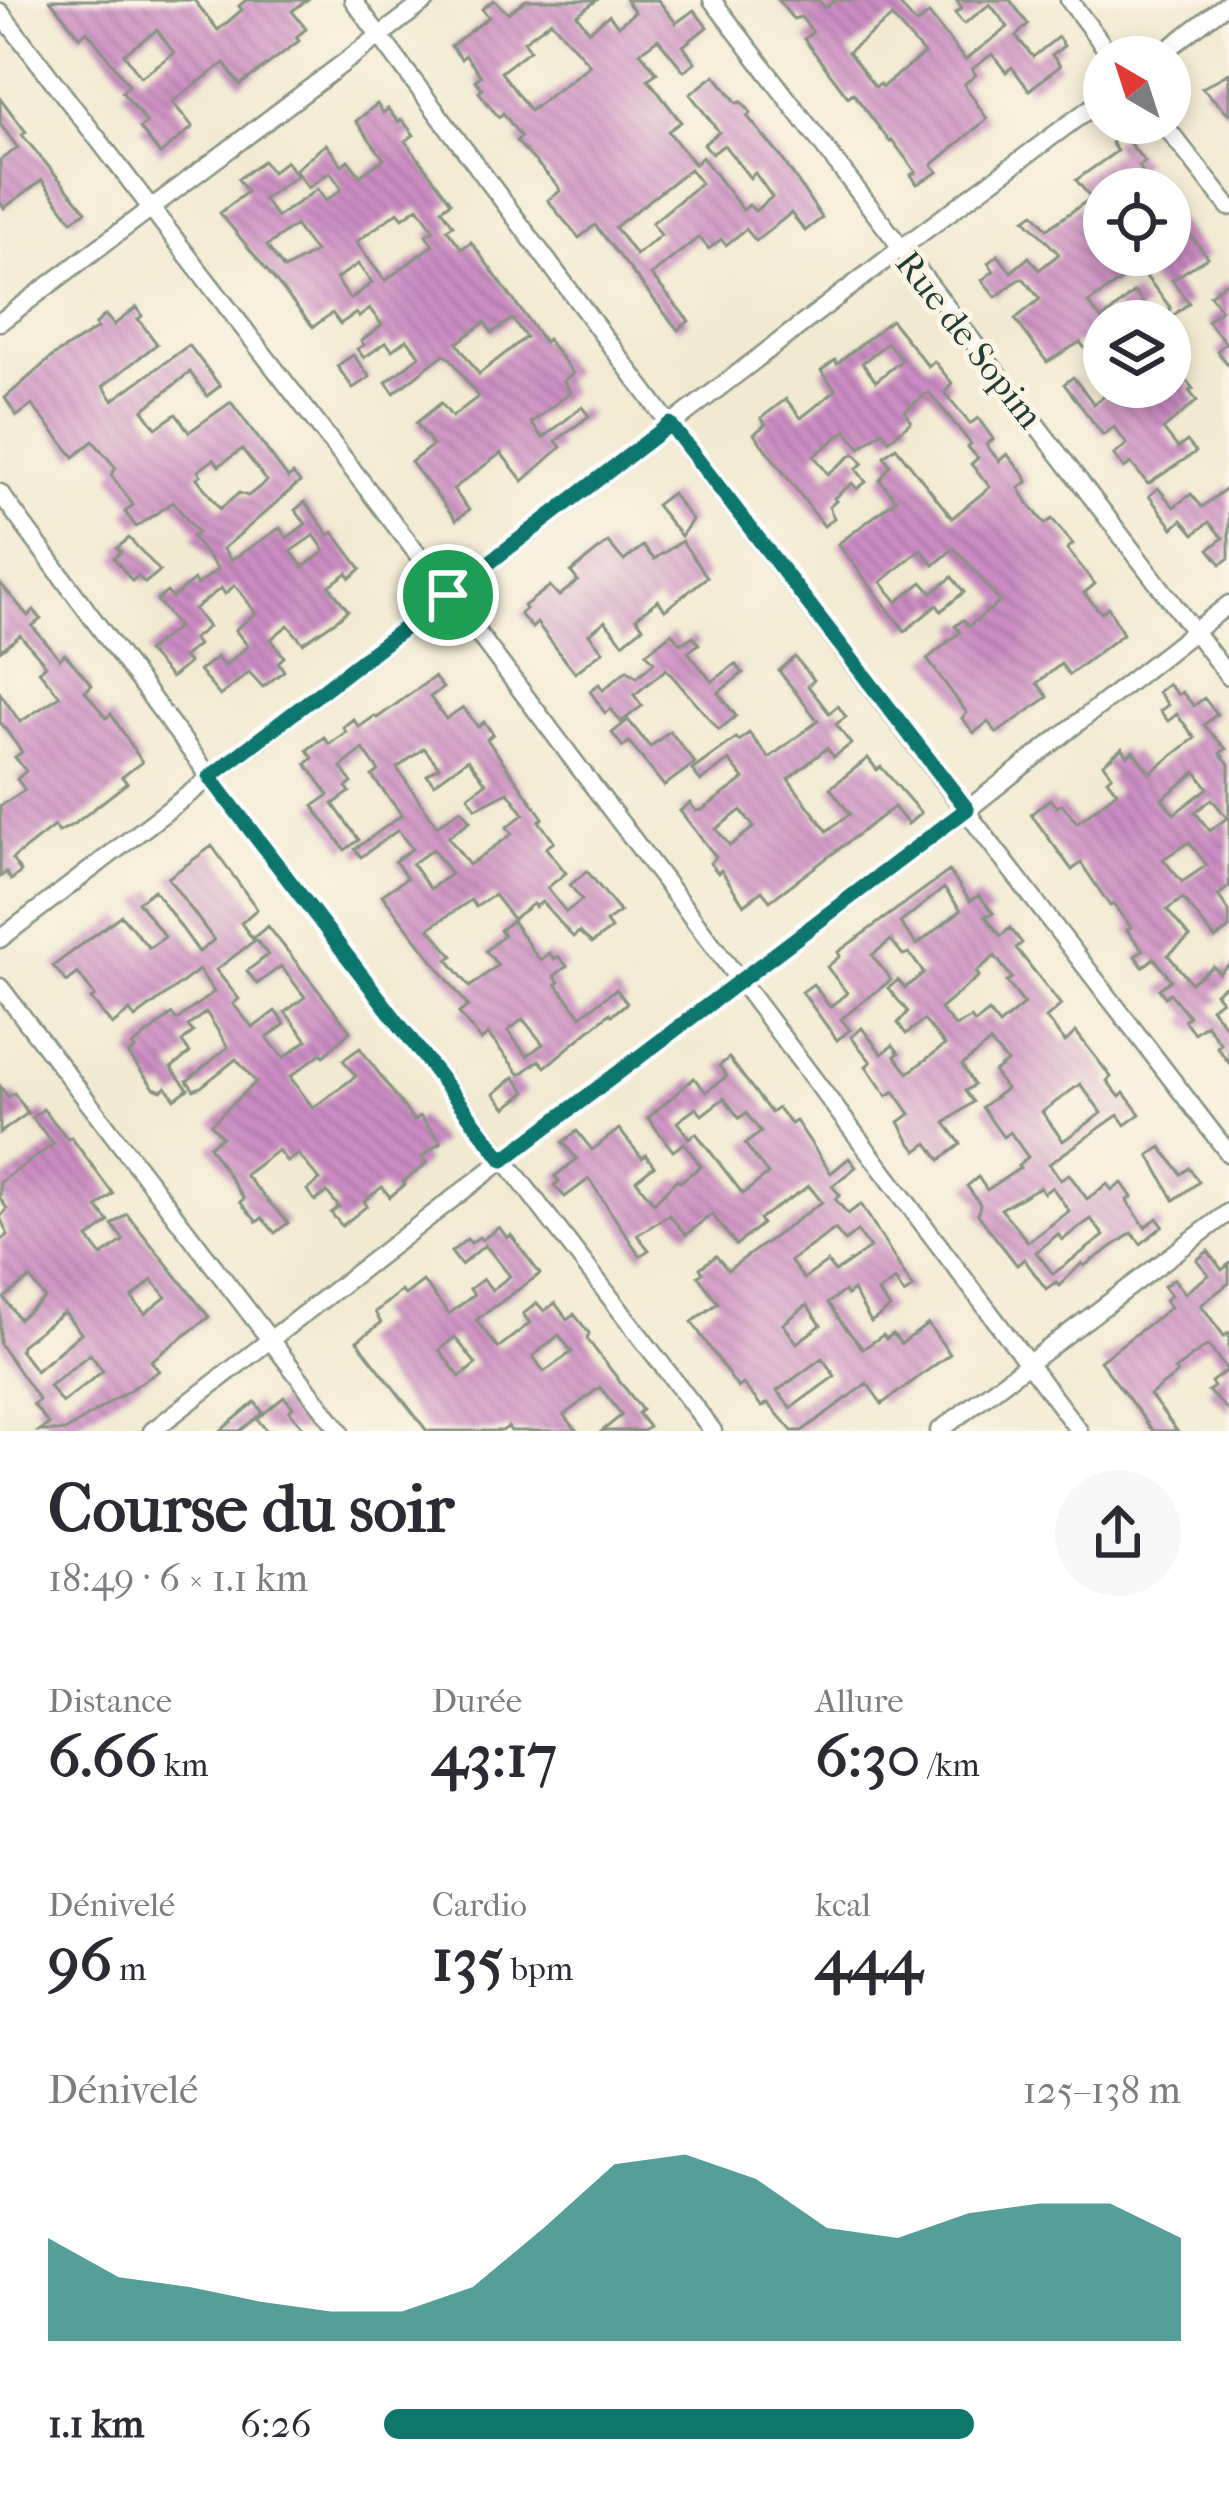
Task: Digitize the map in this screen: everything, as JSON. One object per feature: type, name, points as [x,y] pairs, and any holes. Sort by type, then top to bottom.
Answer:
[{"type":"street","points":[[353,0],[670,424],[1229,1154]]},
{"type":"street","points":[[0,322],[427,0]]},
{"type":"street","name":"Rue de Sopim","points":[[712,0],[1229,676]]},
{"type":"street","points":[[1069,0],[1096,36]]},
{"type":"street","points":[[1185,36],[1229,2]]},
{"type":"street","points":[[0,12],[741,980],[1079,1431]]},
{"type":"street","points":[[0,939],[1083,114]]},
{"type":"street","points":[[1180,144],[1229,207]]},
{"type":"street","points":[[0,493],[210,777],[712,1431]]},
{"type":"street","points":[[152,1431],[1229,604]]},
{"type":"street","points":[[0,987],[340,1431]]},
{"type":"street","points":[[939,1431],[1229,1212]]},
{"type":"building","points":[[50,0],[194,0],[218,30],[242,10],[239,6],[246,0],[307,0],[292,11],[306,29],[296,37],[299,41],[240,85],[224,63],[172,102],[193,127],[160,154],[140,128],[147,123],[122,92],[129,85],[87,31],[80,37]],"holes":[[[157,30],[174,53],[141,77],[124,54]]]},
{"type":"building","points":[[494,0],[508,13],[526,0],[597,0],[577,15],[589,31],[609,15],[618,26],[635,12],[626,0],[658,0],[676,23],[694,10],[707,27],[683,46],[695,62],[684,71],[658,39],[640,52],[657,73],[648,79],[681,122],[668,131],[694,164],[702,157],[743,210],[749,205],[755,211],[772,197],[755,173],[750,178],[724,145],[712,154],[704,144],[719,132],[690,94],[715,75],[751,113],[747,116],[822,218],[805,231],[791,213],[756,241],[746,229],[726,245],[721,239],[709,249],[699,237],[651,275],[689,321],[678,330],[595,225],[579,238],[558,213],[548,200],[560,191],[558,186],[516,141],[521,137],[503,113],[499,117],[479,92],[483,89],[475,80],[481,76],[451,46],[489,17],[482,9]],"holes":[[[551,21],[590,65],[530,111],[501,72],[530,50],[524,41]],[[690,169],[701,183],[652,223],[661,235],[636,255],[615,227]]]},
{"type":"building","points":[[778,0],[819,0],[825,8],[836,0],[896,0],[916,24],[929,14],[965,60],[1008,27],[990,4],[964,24],[955,13],[962,8],[956,0],[1010,0],[1028,24],[1016,36],[1033,57],[1058,37],[1064,46],[1052,55],[1060,66],[1029,90],[1012,67],[1006,72],[992,54],[972,69],[976,75],[964,84],[987,119],[932,165],[938,172],[917,184],[911,175],[916,172],[892,140],[853,93],[848,97],[804,39],[813,32],[801,17],[793,19]],"holes":[[[892,17],[924,54],[882,87],[875,87],[848,52]]]},
{"type":"building","points":[[1229,73],[1229,114],[1202,88]]},
{"type":"building","points":[[0,98],[26,132],[22,135],[86,211],[72,221],[42,180],[4,208],[0,202],[0,160],[18,148],[0,124]]},
{"type":"building","points":[[377,104],[383,113],[388,109],[398,122],[402,120],[414,135],[405,141],[451,202],[442,209],[453,225],[447,229],[462,249],[471,242],[544,342],[547,339],[573,373],[563,381],[571,392],[531,423],[543,438],[582,407],[589,416],[556,441],[561,447],[523,481],[501,453],[453,489],[469,510],[456,520],[411,462],[433,445],[416,423],[441,403],[452,417],[478,397],[451,359],[444,354],[394,393],[386,382],[420,356],[407,339],[392,350],[386,342],[364,358],[357,349],[364,345],[361,341],[382,325],[370,309],[340,324],[332,313],[313,327],[220,213],[247,192],[238,179],[263,161],[272,172],[286,161],[297,176],[263,199],[277,217],[318,189],[326,201],[342,189],[330,172],[308,188],[295,170],[326,144],[342,165],[348,160],[360,176],[384,159],[356,121]],"holes":[[[418,207],[434,230],[426,235],[433,245],[385,281],[356,242],[398,212],[403,218]],[[295,225],[315,252],[284,269],[267,246]],[[358,264],[372,283],[350,299],[336,279]],[[512,319],[526,337],[479,374],[457,343],[485,322],[492,333]]]},
{"type":"building","points":[[1112,144],[1130,144],[1145,162],[1140,168],[1093,168],[1117,151]]},
{"type":"building","points":[[1083,204],[1083,276],[1127,276],[1092,300],[1083,300],[1083,346],[1080,342],[1047,362],[1015,319],[1040,299],[1024,279],[996,297],[982,280],[994,271],[988,263],[998,255],[1011,272],[1029,257],[1039,270],[1059,254],[1025,219],[1034,213],[1047,229]]},
{"type":"building","points":[[1191,236],[1208,257],[1191,268]]},
{"type":"building","points":[[1146,276],[1178,276],[1172,280],[1187,300],[1164,300]]},
{"type":"building","points":[[1229,280],[1229,366],[1217,351],[1226,343],[1207,321],[1221,310],[1210,295]]},
{"type":"building","points":[[137,307],[142,316],[138,319],[157,344],[103,386],[113,400],[189,345],[220,386],[207,396],[190,372],[143,410],[156,428],[176,414],[189,432],[231,402],[288,478],[293,474],[300,482],[223,549],[231,560],[280,528],[287,538],[306,524],[295,510],[305,502],[361,569],[329,586],[348,610],[338,619],[303,643],[288,625],[271,639],[284,657],[278,662],[284,671],[263,687],[249,672],[220,696],[199,671],[217,657],[224,666],[248,646],[235,630],[256,613],[235,585],[225,594],[221,588],[194,609],[208,627],[193,639],[198,645],[183,657],[189,663],[171,678],[147,651],[178,627],[157,600],[167,592],[172,598],[218,569],[192,537],[198,533],[173,502],[136,527],[125,512],[133,505],[111,475],[116,468],[93,441],[74,457],[32,405],[17,416],[5,398],[53,356],[98,328],[95,325],[105,315],[114,325]],"holes":[[[242,449],[267,481],[248,496],[239,493],[220,509],[197,478],[198,471],[214,459],[219,466]],[[314,535],[325,551],[303,567],[291,551]]]},
{"type":"building","points":[[891,320],[928,366],[934,361],[952,383],[945,393],[970,424],[978,418],[993,439],[986,445],[999,461],[1007,454],[1025,476],[1027,482],[1019,488],[1028,503],[1045,524],[1052,519],[1073,544],[1067,549],[1095,584],[1084,593],[1101,613],[1108,607],[1123,634],[1069,675],[1061,664],[1037,683],[1048,697],[997,733],[988,722],[974,733],[962,718],[967,713],[927,659],[960,632],[955,626],[963,620],[969,626],[1000,602],[970,565],[954,548],[934,565],[921,549],[881,582],[897,602],[922,582],[932,593],[952,577],[964,592],[941,611],[937,605],[905,631],[838,544],[896,500],[880,480],[890,465],[884,456],[896,447],[952,518],[990,487],[971,464],[978,458],[968,447],[971,444],[929,392],[905,411],[911,422],[889,440],[882,431],[860,448],[846,430],[814,456],[828,474],[854,453],[863,463],[856,469],[866,482],[857,489],[852,483],[834,498],[829,507],[834,518],[824,526],[754,434],[766,424],[761,418],[786,399],[801,418],[836,390],[821,371],[835,360],[837,364]],"holes":[[[887,343],[902,360],[876,381],[862,363]]]},
{"type":"building","points":[[353,355],[370,377],[353,388],[337,366]]},
{"type":"building","points":[[1073,377],[1083,390],[1083,408],[1188,408],[1163,429],[1178,448],[1187,441],[1196,452],[1148,484],[1131,463],[1124,468],[1114,455],[1127,444],[1114,427],[1103,435],[1064,384]]},
{"type":"building","points":[[1229,486],[1229,558],[1221,564],[1209,549],[1223,538],[1209,522],[1194,534],[1182,520],[1173,528],[1149,496],[1158,488],[1174,507],[1191,494],[1202,507]]},
{"type":"building","points":[[672,493],[692,520],[681,536],[656,505]]},
{"type":"building","points":[[129,538],[160,571],[145,583],[138,576],[132,581],[114,558]]},
{"type":"building","points":[[682,541],[707,577],[665,610],[658,600],[636,618],[643,627],[623,643],[605,621],[589,634],[603,651],[575,673],[537,623],[532,628],[520,614],[550,586],[559,596],[578,581],[571,572],[608,542],[624,561],[643,546],[654,559]]},
{"type":"building","points":[[0,583],[28,616],[34,610],[41,619],[32,626],[60,659],[65,654],[92,685],[85,691],[106,718],[111,714],[142,762],[122,777],[127,783],[77,822],[59,832],[54,826],[12,859],[21,872],[11,880],[6,872],[0,877],[0,806],[25,790],[17,779],[26,771],[15,757],[22,752],[0,722],[0,693],[20,722],[60,696],[39,671],[46,665],[20,635],[0,651]]},
{"type":"building","points":[[672,633],[681,644],[693,636],[699,644],[688,652],[712,682],[735,664],[743,673],[718,693],[736,716],[719,730],[666,669],[634,695],[642,706],[621,722],[611,709],[605,713],[590,691],[599,684],[603,690],[627,670],[637,677],[654,662],[646,653]]},
{"type":"building","points":[[795,657],[814,680],[808,686],[829,713],[838,706],[846,717],[836,724],[851,744],[834,757],[827,748],[788,779],[827,831],[850,814],[830,788],[868,758],[921,813],[908,824],[894,807],[770,901],[762,891],[744,905],[721,870],[718,873],[710,863],[716,857],[680,811],[690,803],[696,811],[702,810],[744,779],[729,760],[701,781],[692,770],[736,738],[739,741],[749,733],[769,758],[818,721],[779,671]],"holes":[[[741,810],[754,827],[730,846],[716,829]]]},
{"type":"building","points":[[434,677],[443,688],[430,697],[446,719],[463,707],[478,727],[484,722],[493,734],[487,739],[543,818],[539,821],[554,842],[546,848],[566,873],[547,888],[566,912],[582,900],[570,885],[587,871],[620,912],[606,922],[611,929],[592,943],[579,932],[573,937],[542,902],[513,919],[494,895],[476,907],[471,900],[429,928],[453,956],[448,960],[470,987],[498,965],[486,951],[512,921],[541,960],[549,953],[567,966],[554,976],[556,984],[581,1016],[616,989],[627,1003],[545,1067],[539,1060],[520,1075],[488,1034],[481,1040],[459,1013],[468,1006],[382,895],[407,878],[395,861],[412,849],[398,830],[361,857],[355,849],[402,815],[372,776],[379,771],[363,749],[341,767],[352,783],[346,787],[350,792],[333,804],[359,840],[345,850],[313,806],[329,795],[306,764],[313,758],[307,750],[324,737],[329,744],[346,732],[343,727],[353,719],[359,727]],"holes":[[[424,748],[439,767],[427,775],[434,784],[468,759],[486,783],[468,796],[476,808],[508,792],[524,814],[507,827],[512,834],[469,865],[448,837],[470,821],[461,809],[437,826],[397,768]],[[433,849],[451,874],[430,889],[412,864]],[[523,1019],[543,1044],[527,1056],[508,1031]]]},
{"type":"building","points":[[1168,684],[1194,706],[1204,698],[1217,714],[1204,725],[1226,749],[1220,753],[1229,764],[1229,887],[1218,895],[1229,911],[1229,928],[1215,939],[1183,898],[1167,910],[1190,937],[1168,955],[1191,983],[1213,966],[1219,973],[1229,964],[1229,982],[1215,993],[1221,1000],[1211,1008],[1229,1031],[1229,1063],[1206,1024],[1194,1033],[1184,1020],[1189,1016],[1170,993],[1165,997],[1159,989],[1171,980],[1154,958],[1143,967],[1135,956],[1143,950],[1127,930],[1131,927],[1110,906],[1081,863],[1072,870],[1031,814],[1050,799],[1057,807],[1062,804],[1077,823],[1117,792],[1103,764],[1122,748],[1128,756],[1133,751],[1150,773],[1195,738],[1177,714],[1168,721],[1160,711],[1168,705],[1158,692]],"holes":[[[1196,772],[1208,788],[1174,814],[1162,799]],[[1212,799],[1227,818],[1210,831],[1195,812]],[[1189,842],[1207,865],[1182,882],[1163,859]]]},
{"type":"building","points":[[628,720],[650,747],[670,731],[695,763],[664,786],[629,742],[623,747],[612,733]]},
{"type":"building","points":[[212,846],[257,909],[241,923],[254,941],[216,970],[239,999],[233,1004],[253,1028],[275,1011],[285,1024],[267,1038],[284,1058],[307,1040],[285,1012],[305,997],[281,966],[257,984],[247,971],[268,955],[254,937],[268,926],[350,1031],[324,1056],[321,1053],[290,1077],[313,1108],[356,1076],[343,1060],[360,1048],[414,1121],[420,1116],[441,1142],[422,1157],[427,1163],[390,1197],[382,1187],[342,1226],[331,1213],[339,1207],[327,1192],[315,1201],[307,1190],[320,1180],[298,1154],[287,1162],[278,1150],[245,1175],[288,1223],[275,1233],[262,1218],[257,1222],[240,1202],[244,1199],[209,1146],[222,1137],[211,1124],[256,1082],[236,1059],[201,1087],[194,1090],[187,1081],[228,1047],[206,1012],[188,1026],[193,1032],[182,1042],[190,1053],[171,1068],[188,1089],[175,1099],[166,1087],[154,1088],[128,1054],[172,1014],[177,1020],[214,992],[199,970],[135,1018],[130,1011],[112,1025],[78,973],[67,982],[53,966],[121,915],[149,948],[165,937],[138,902],[154,890],[199,952],[214,940],[168,878]]},
{"type":"building","points":[[949,871],[970,901],[979,895],[993,913],[985,916],[1001,936],[1010,928],[1022,943],[1016,948],[1061,1005],[1046,1018],[1065,1042],[1076,1032],[1111,1077],[1107,1081],[1140,1114],[1125,1125],[1118,1115],[1049,1164],[1061,1180],[1069,1174],[1087,1199],[1107,1184],[1112,1190],[1122,1183],[1145,1227],[1157,1218],[1163,1226],[1141,1244],[1132,1233],[1084,1266],[1082,1263],[1059,1286],[1056,1282],[1046,1289],[1024,1259],[1017,1265],[978,1214],[980,1204],[967,1186],[978,1177],[987,1190],[1028,1157],[1010,1132],[1003,1137],[982,1107],[1006,1089],[994,1072],[1007,1062],[990,1042],[962,1065],[974,1085],[965,1091],[973,1102],[945,1123],[961,1144],[940,1160],[928,1143],[917,1151],[899,1122],[910,1114],[894,1091],[887,1096],[866,1066],[871,1062],[851,1037],[862,1028],[882,1054],[893,1045],[908,1073],[945,1045],[924,1020],[906,1034],[898,1023],[908,1012],[888,988],[898,980],[905,988],[924,973],[891,940],[872,955],[891,980],[841,1019],[850,1030],[837,1040],[802,992],[813,984],[830,1007],[847,993],[827,967],[840,956],[838,952]],"holes":[[[944,888],[961,910],[917,945],[900,923]],[[995,956],[1024,1004],[999,1025],[989,1012],[975,1023],[971,1018],[955,1026],[940,1009],[979,976],[976,972]],[[1080,1084],[1102,1113],[1063,1141],[1042,1112]],[[1040,1187],[1044,1193],[1052,1187],[1069,1211],[1028,1242],[1001,1209]],[[1091,1219],[1104,1236],[1053,1274],[1036,1252],[1058,1234],[1062,1240]]]},
{"type":"building","points":[[729,1058],[771,1113],[778,1108],[791,1124],[796,1121],[831,1173],[849,1158],[856,1167],[832,1186],[840,1195],[835,1199],[848,1214],[861,1204],[913,1288],[904,1294],[895,1280],[878,1292],[890,1308],[871,1322],[853,1290],[847,1295],[844,1291],[828,1303],[844,1326],[863,1349],[883,1335],[886,1339],[893,1334],[901,1344],[928,1324],[950,1354],[882,1404],[867,1383],[802,1431],[792,1431],[768,1403],[762,1407],[743,1384],[738,1388],[692,1322],[718,1303],[698,1276],[703,1273],[700,1268],[716,1256],[728,1270],[822,1202],[809,1186],[759,1219],[762,1224],[736,1245],[712,1214],[686,1235],[669,1215],[637,1235],[649,1250],[640,1256],[589,1179],[565,1197],[554,1185],[559,1181],[555,1176],[577,1159],[563,1142],[577,1131],[592,1150],[619,1129],[654,1166],[636,1180],[654,1203],[677,1179],[680,1182],[701,1166],[684,1143],[673,1151],[648,1118],[694,1078],[706,1092],[727,1076],[719,1066]],"holes":[[[724,1098],[739,1118],[746,1113],[761,1132],[745,1144],[768,1174],[743,1194],[696,1133],[689,1138],[677,1122],[696,1108],[702,1115]],[[835,1229],[845,1241],[857,1231],[870,1248],[835,1272],[827,1262],[804,1279],[790,1261]],[[807,1305],[821,1325],[797,1343],[783,1324]],[[822,1358],[835,1376],[791,1408],[777,1391]]]},
{"type":"building","points":[[514,1077],[526,1092],[506,1108],[494,1094]]},
{"type":"building","points":[[0,1086],[8,1097],[14,1093],[28,1113],[0,1133]]},
{"type":"building","points":[[43,1109],[71,1137],[113,1194],[97,1207],[109,1222],[88,1238],[102,1256],[124,1240],[112,1225],[127,1214],[209,1317],[151,1361],[159,1371],[65,1431],[39,1431],[49,1424],[33,1404],[39,1400],[0,1344],[0,1241],[8,1235],[0,1217],[7,1209],[0,1198],[0,1182],[54,1144],[32,1118]],"holes":[[[30,1278],[45,1298],[19,1319],[4,1298]],[[152,1280],[166,1297],[145,1314],[132,1298]],[[64,1312],[81,1333],[36,1371],[21,1345]],[[90,1354],[103,1371],[62,1403],[49,1386]]]},
{"type":"building","points":[[1161,1147],[1181,1174],[1189,1168],[1199,1182],[1174,1200],[1149,1155]]},
{"type":"building","points":[[499,1227],[507,1238],[511,1235],[540,1274],[476,1320],[498,1348],[530,1323],[523,1314],[537,1303],[544,1311],[555,1303],[567,1319],[574,1314],[589,1333],[587,1339],[642,1410],[638,1413],[649,1427],[602,1431],[622,1415],[600,1387],[564,1415],[577,1431],[511,1431],[508,1427],[502,1431],[427,1431],[357,1341],[381,1323],[375,1312],[423,1281],[449,1314],[474,1295],[470,1289],[483,1279],[492,1290],[510,1276],[485,1245],[461,1265],[451,1252],[467,1239],[471,1243],[479,1237],[482,1240]],"holes":[[[559,1335],[572,1352],[544,1372],[533,1356]],[[455,1337],[476,1364],[460,1377],[439,1350]]]},
{"type":"building","points":[[1208,1251],[1222,1270],[1229,1264],[1229,1283],[1201,1305],[1224,1336],[1229,1333],[1229,1411],[1208,1391],[1214,1387],[1211,1382],[1227,1370],[1205,1347],[1150,1395],[1177,1431],[1153,1431],[1100,1361],[1170,1308],[1165,1300],[1171,1295],[1164,1286],[1174,1279],[1185,1293],[1209,1275],[1197,1260]]},
{"type":"building","points":[[284,1397],[306,1431],[267,1431],[257,1419]]},
{"type":"building","points":[[255,1402],[263,1413],[240,1431],[220,1431]]},
{"type":"route","points":[[670,424],[967,809],[503,1160],[210,777],[448,595],[670,424]]}]
